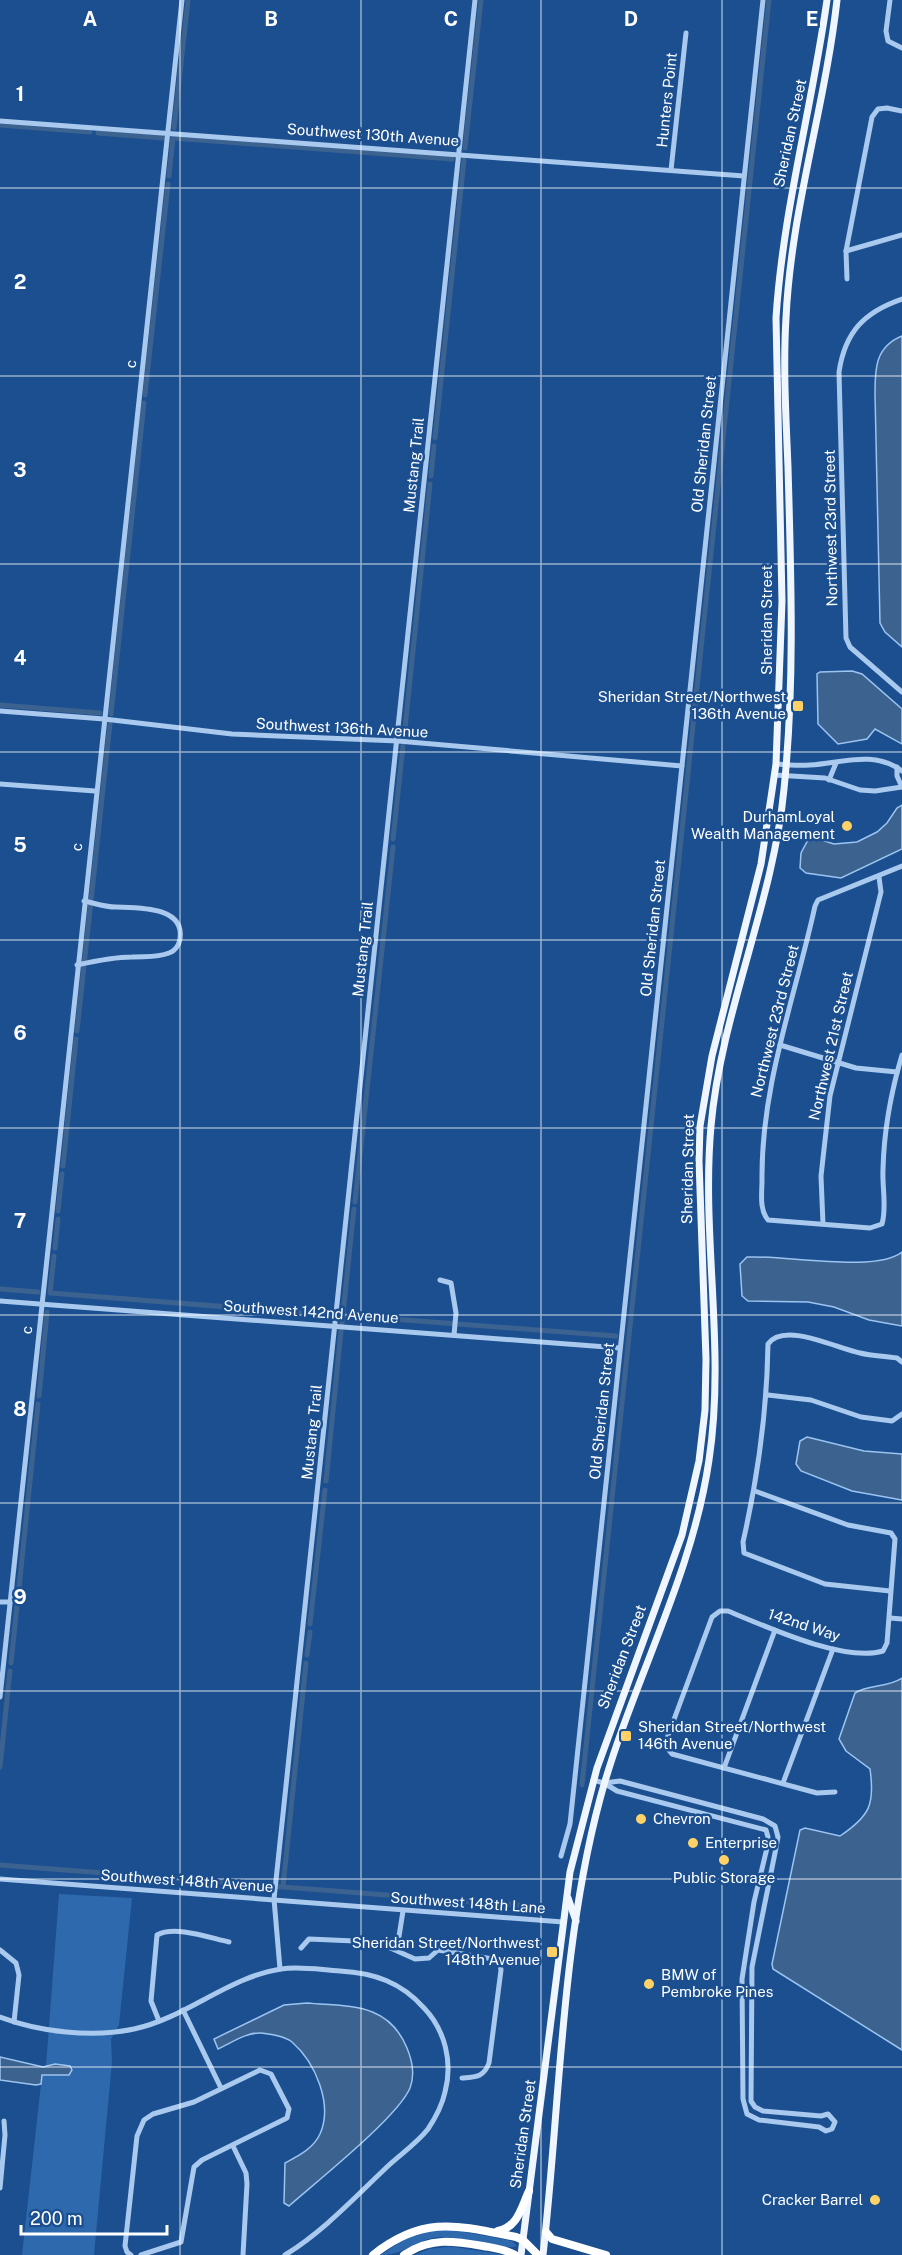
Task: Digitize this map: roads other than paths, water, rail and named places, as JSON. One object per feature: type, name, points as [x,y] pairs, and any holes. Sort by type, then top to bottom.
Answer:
[{"type":"highway","points":[[491,2232],[513,2225],[529,2191]]},
{"type":"highway","points":[[372,2255],[398,2236],[429,2226],[448,2225],[523,2240],[538,2255]]},
{"type":"highway","points":[[546,2232],[549,2237],[606,2255]]},
{"type":"highway","points":[[404,2255],[423,2245],[444,2241],[497,2248],[515,2255]]},
{"type":"main road","name":"Sheridan Street","points":[[521,2255],[567,1892],[593,1780],[614,1715],[682,1535],[699,1461],[705,1410],[706,1359],[699,1161],[700,1126],[712,1056],[761,864],[775,775],[782,658],[776,393],[779,271],[827,0]]},
{"type":"main road","name":"Sheridan Street","points":[[543,2255],[575,1916],[588,1847],[604,1782],[623,1725],[678,1583],[692,1538],[709,1463],[715,1413],[716,1361],[709,1164],[711,1127],[721,1060],[771,866],[785,776],[792,670],[786,311],[794,233],[830,57],[837,0]]},
{"type":"main road","points":[[563,1922],[575,1916],[567,1892]]},
{"type":"street","name":"c","points":[[0,1697],[79,964],[89,902],[95,791],[182,0]]},
{"type":"street","name":"Mustang Trail","points":[[280,1969],[274,1899],[475,0]]},
{"type":"street","name":"Old Sheridan Street","points":[[561,1856],[570,1824],[763,0]]},
{"type":"street","points":[[890,0],[886,31],[888,41],[902,48]]},
{"type":"street","name":"Hunters Point","points":[[671,170],[686,33]]},
{"type":"street","points":[[847,279],[846,251],[872,117],[878,109],[902,111]]},
{"type":"street","name":"Southwest 130th Avenue","points":[[0,121],[458,153],[744,176]]},
{"type":"street","points":[[846,251],[902,235]]},
{"type":"street","name":"Northwest 23rd Street","points":[[902,298],[880,306],[862,320],[848,339],[839,372],[846,638],[850,647],[902,692]]},
{"type":"street","name":"Southwest 136th Avenue","points":[[0,711],[104,719],[232,734],[398,741],[682,766]]},
{"type":"street","points":[[775,775],[829,780],[860,790],[875,792],[902,787],[897,779],[900,769],[872,758],[836,763],[776,764]]},
{"type":"street","points":[[829,780],[831,769],[836,763]]},
{"type":"street","points":[[0,784],[95,791]]},
{"type":"street","points":[[879,877],[902,866]]},
{"type":"street","name":"Northwest 23rd Street","points":[[823,1224],[768,1220],[762,1206],[762,1152],[767,1095],[818,900],[879,877]]},
{"type":"street","name":"Northwest 21st Street","points":[[823,1224],[821,1176],[824,1131],[838,1062],[881,892],[879,877]]},
{"type":"street","points":[[79,964],[111,958],[157,957],[172,952],[179,942],[181,928],[175,917],[157,911],[89,902]]},
{"type":"street","points":[[780,1045],[856,1068],[897,1072]]},
{"type":"street","points":[[823,1224],[870,1228],[882,1224],[885,1215],[882,1171],[886,1122],[902,1055]]},
{"type":"street","points":[[440,1281],[451,1283],[456,1313],[454,1335]]},
{"type":"street","name":"Southwest 142nd Avenue","points":[[0,1301],[621,1348]]},
{"type":"street","points":[[890,1591],[825,1584],[744,1552],[743,1542],[755,1491],[768,1395],[768,1344],[772,1338],[782,1334],[815,1339],[860,1353],[897,1358],[902,1362]]},
{"type":"street","points":[[768,1395],[811,1400],[861,1417],[892,1421],[901,1415]]},
{"type":"street","points":[[755,1491],[848,1525],[891,1533],[895,1539],[890,1618],[902,1619]]},
{"type":"street","points":[[0,1602],[10,1602]]},
{"type":"street","name":"142nd Way","points":[[724,1768],[672,1754],[666,1748],[666,1742],[712,1617],[720,1611],[728,1611],[833,1650],[874,1653],[883,1651],[887,1643],[890,1618]]},
{"type":"street","points":[[775,1630],[724,1768],[817,1793],[835,1792]]},
{"type":"street","points":[[783,1783],[833,1650]]},
{"type":"street","points":[[593,1780],[620,1781],[763,1819],[775,1826],[778,1837],[752,1967],[751,2101],[755,2108],[763,2111],[821,2116],[828,2114],[833,2117],[835,2124],[826,2131],[819,2127],[759,2120],[747,2114],[745,2105],[742,1979],[754,1902],[768,1837],[765,1830],[617,1791],[604,1782]]},
{"type":"street","name":"Southwest 148th Avenue","points":[[0,1879],[372,1908]]},
{"type":"street","name":"Southwest 148th Lane","points":[[372,1908],[563,1922]]},
{"type":"street","points":[[397,1949],[403,1911]]},
{"type":"street","points":[[159,2021],[151,2001],[157,1935],[164,1931],[229,1942]]},
{"type":"street","points":[[301,1948],[309,1939],[320,1937],[377,1942],[415,1959],[429,1958],[438,1950],[499,1960],[501,1970],[489,2063],[486,2071],[479,2077],[462,2078]]},
{"type":"street","points":[[0,1950],[16,1963],[19,1975],[14,2022]]},
{"type":"street","points":[[0,2017],[33,2027],[103,2032],[136,2028],[159,2021],[245,1980],[280,1969],[360,1972],[378,1976],[396,1984],[414,1996],[432,2016],[447,2053],[448,2072],[439,2112],[426,2131],[332,2220],[285,2255]]},
{"type":"street","points":[[183,2010],[221,2088]]},
{"type":"street","points":[[129,2253],[136,2136],[144,2120],[153,2114],[194,2102],[260,2070],[267,2071],[271,2074],[289,2114],[283,2123],[194,2167],[181,2242],[141,2255]]},
{"type":"street","points":[[0,2188],[5,2135],[4,2121]]},
{"type":"street","points":[[233,2146],[246,2173],[243,2255]]},
{"type":"waterway","points":[[174,128],[188,0]]},
{"type":"waterway","points":[[465,148],[481,0]]},
{"type":"waterway","points":[[582,1785],[769,0]]},
{"type":"waterway","points":[[0,125],[90,132]]},
{"type":"waterway","points":[[98,133],[163,138]]},
{"type":"waterway","points":[[169,176],[173,138],[452,159]]},
{"type":"waterway","points":[[435,438],[464,160]]},
{"type":"waterway","points":[[145,395],[168,184]]},
{"type":"waterway","points":[[111,714],[144,403]]},
{"type":"waterway","points":[[431,476],[434,446]]},
{"type":"waterway","points":[[404,739],[430,484]]},
{"type":"waterway","points":[[0,705],[100,713]]},
{"type":"waterway","points":[[77,1031],[110,724]]},
{"type":"waterway","points":[[393,839],[403,746]]},
{"type":"waterway","points":[[355,1202],[393,847]]},
{"type":"waterway","points":[[63,1166],[76,1039]]},
{"type":"waterway","points":[[58,1211],[62,1174]]},
{"type":"waterway","points":[[342,1323],[354,1209]]},
{"type":"waterway","points":[[55,1248],[58,1219]]},
{"type":"waterway","points":[[54,1256],[50,1293],[331,1315]]},
{"type":"waterway","points":[[0,1289],[38,1292]]},
{"type":"waterway","points":[[39,1396],[47,1312]]},
{"type":"waterway","points":[[340,1315],[616,1336]]},
{"type":"waterway","points":[[326,1481],[341,1331]]},
{"type":"waterway","points":[[18,1598],[38,1404]]},
{"type":"waterway","points":[[310,1624],[325,1490]]},
{"type":"waterway","points":[[11,1663],[17,1606]]},
{"type":"waterway","points":[[307,1655],[310,1632]]},
{"type":"waterway","points":[[283,1887],[306,1663]]},
{"type":"waterway","points":[[0,1767],[10,1671]]},
{"type":"waterway","points":[[0,1865],[542,1907]]},
{"type":"place","name":"Sheridan Street/Northwest 136th Avenue","points":[[798,706]]},
{"type":"place","name":"DurhamLoyal Wealth Management","points":[[847,826]]},
{"type":"place","name":"Sheridan Street/Northwest 146th Avenue","points":[[626,1736]]},
{"type":"place","name":"Chevron","points":[[641,1819]]},
{"type":"place","name":"Enterprise","points":[[693,1843]]},
{"type":"place","name":"Public Storage","points":[[724,1860]]},
{"type":"place","name":"Sheridan Street/Northwest 148th Avenue","points":[[552,1952]]},
{"type":"place","name":"BMW of Pembroke Pines","points":[[649,1984]]},
{"type":"place","name":"Cracker Barrel","points":[[875,2200]]}]
